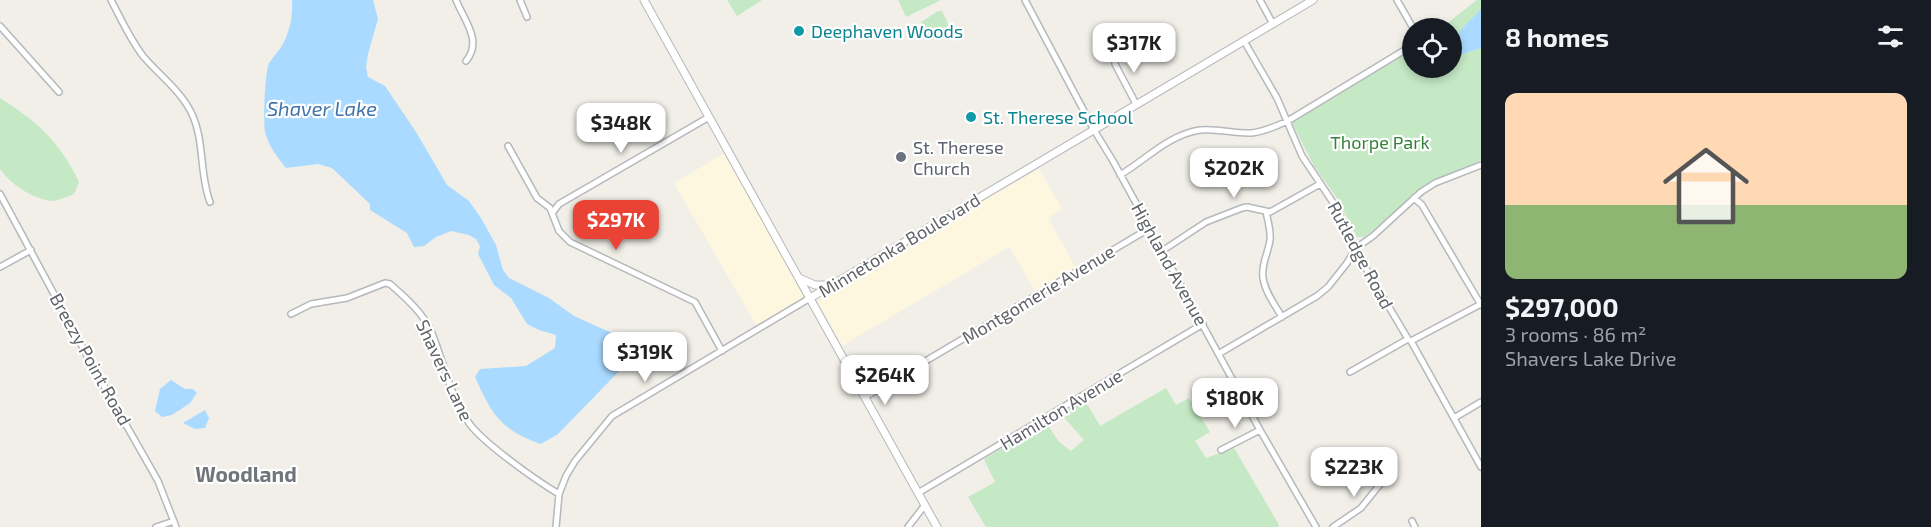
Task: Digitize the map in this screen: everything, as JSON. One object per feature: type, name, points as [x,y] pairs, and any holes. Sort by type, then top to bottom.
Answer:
[{"type":"street","points":[[111,0],[132,41],[174,88],[190,111],[200,138],[204,187],[210,202]]},
{"type":"street","points":[[456,0],[473,39],[473,51],[466,61]]},
{"type":"street","points":[[520,0],[527,17]]},
{"type":"street","name":"Minnetonka Boulevard","points":[[644,0],[810,298],[1313,0]]},
{"type":"street","name":"Highland Avenue","points":[[1025,0],[1094,130],[1316,527]]},
{"type":"street","points":[[1260,0],[1273,24]]},
{"type":"street","points":[[1397,0],[1407,18]]},
{"type":"street","points":[[0,26],[59,92]]},
{"type":"street","name":"Rutledge Road","points":[[1245,41],[1274,91],[1302,156],[1336,207],[1361,260],[1481,467]]},
{"type":"street","points":[[1114,50],[1115,64],[1136,104]]},
{"type":"street","points":[[1120,175],[1156,149],[1185,134],[1203,130],[1251,133],[1286,122],[1402,52]]},
{"type":"street","points":[[553,212],[559,204],[709,117]]},
{"type":"street","points":[[508,146],[537,198],[553,212],[559,231],[566,239],[694,302],[722,351]]},
{"type":"street","points":[[1220,353],[1317,296],[1328,287],[1356,248],[1373,236],[1414,198],[1435,183],[1481,165]]},
{"type":"street","points":[[1162,251],[1206,222],[1247,207],[1266,212],[1276,209],[1320,184]]},
{"type":"street","name":"Breezy Point Road","points":[[0,194],[3,204],[31,250],[92,365],[158,481],[175,524]]},
{"type":"street","points":[[1350,372],[1481,304],[1422,205],[1414,198]]},
{"type":"street","points":[[1266,212],[1270,242],[1264,258],[1262,276],[1268,293],[1282,317]]},
{"type":"street","name":"Montgomerie Avenue","points":[[865,397],[1150,228]]},
{"type":"street","points":[[0,267],[31,250]]},
{"type":"street","points":[[799,278],[815,285],[829,285]]},
{"type":"street","name":"Shavers Lane","points":[[291,314],[311,304],[347,298],[385,283],[390,284],[415,309],[431,331],[452,390],[468,422],[479,434],[559,494]]},
{"type":"street","points":[[556,527],[559,494],[566,476],[575,461],[612,416],[810,298],[937,527]]},
{"type":"street","name":"Hamilton Avenue","points":[[918,493],[1203,324]]},
{"type":"street","points":[[1454,418],[1481,402]]},
{"type":"street","points":[[1221,450],[1260,430]]},
{"type":"street","points":[[1332,527],[1361,508],[1384,478]]},
{"type":"street","points":[[908,527],[925,505]]},
{"type":"street","points":[[156,527],[175,524]]},
{"type":"shaded area","points":[[725,153],[804,293],[802,300],[756,325],[674,183]]},
{"type":"shaded area","points":[[1039,169],[1062,209],[1048,218],[1080,275],[1040,299],[1009,247],[842,346],[818,302],[820,296]]},
{"type":"green space","points":[[727,0],[762,0],[737,16]]},
{"type":"green space","points":[[898,0],[941,0],[906,17]]},
{"type":"green space","name":"Thorpe Park","points":[[1477,0],[1481,0],[1481,160],[1424,186],[1365,237],[1357,237],[1337,198],[1314,166],[1292,123],[1402,56],[1402,78],[1462,78],[1462,18],[1454,18]]},
{"type":"green space","points":[[938,11],[942,11],[948,24],[947,32],[931,40],[921,22]]},
{"type":"green space","points":[[0,98],[37,125],[56,144],[79,182],[74,194],[52,201],[45,200],[30,194],[4,175],[0,169]]},
{"type":"green space","points":[[1166,388],[1176,405],[1189,398],[1210,432],[1195,441],[1206,458],[1234,448],[1279,525],[1278,527],[986,527],[968,497],[995,482],[984,459],[1046,422],[1059,442],[1071,451],[1084,440],[1060,413],[1084,399],[1100,426]]},
{"type":"water","name":"Shaver Lake","points":[[292,0],[373,0],[378,19],[368,54],[366,67],[368,77],[385,86],[416,132],[447,185],[469,201],[481,218],[496,245],[503,270],[509,278],[549,298],[574,316],[614,334],[629,345],[630,360],[558,434],[541,444],[516,433],[499,420],[475,377],[480,369],[526,366],[555,348],[556,335],[527,324],[511,298],[494,285],[478,254],[480,246],[476,239],[451,231],[436,237],[424,246],[414,247],[407,233],[370,210],[370,204],[332,168],[318,164],[286,168],[271,146],[264,127],[266,76],[269,63],[288,33]]},
{"type":"water","points":[[1481,9],[1481,48],[1462,54],[1462,29]]},
{"type":"water","points":[[171,380],[197,393],[190,403],[172,415],[162,417],[155,411],[160,389]]},
{"type":"water","points":[[205,410],[209,418],[205,428],[195,429],[183,423]]},
{"type":"place","name":"Deephaven Woods","points":[[799,31]]},
{"type":"place","name":"St. Therese School","points":[[971,117]]},
{"type":"place","name":"St. Therese Church","points":[[901,157]]},
{"type":"district","name":"Woodland","points":[[246,473]]}]
